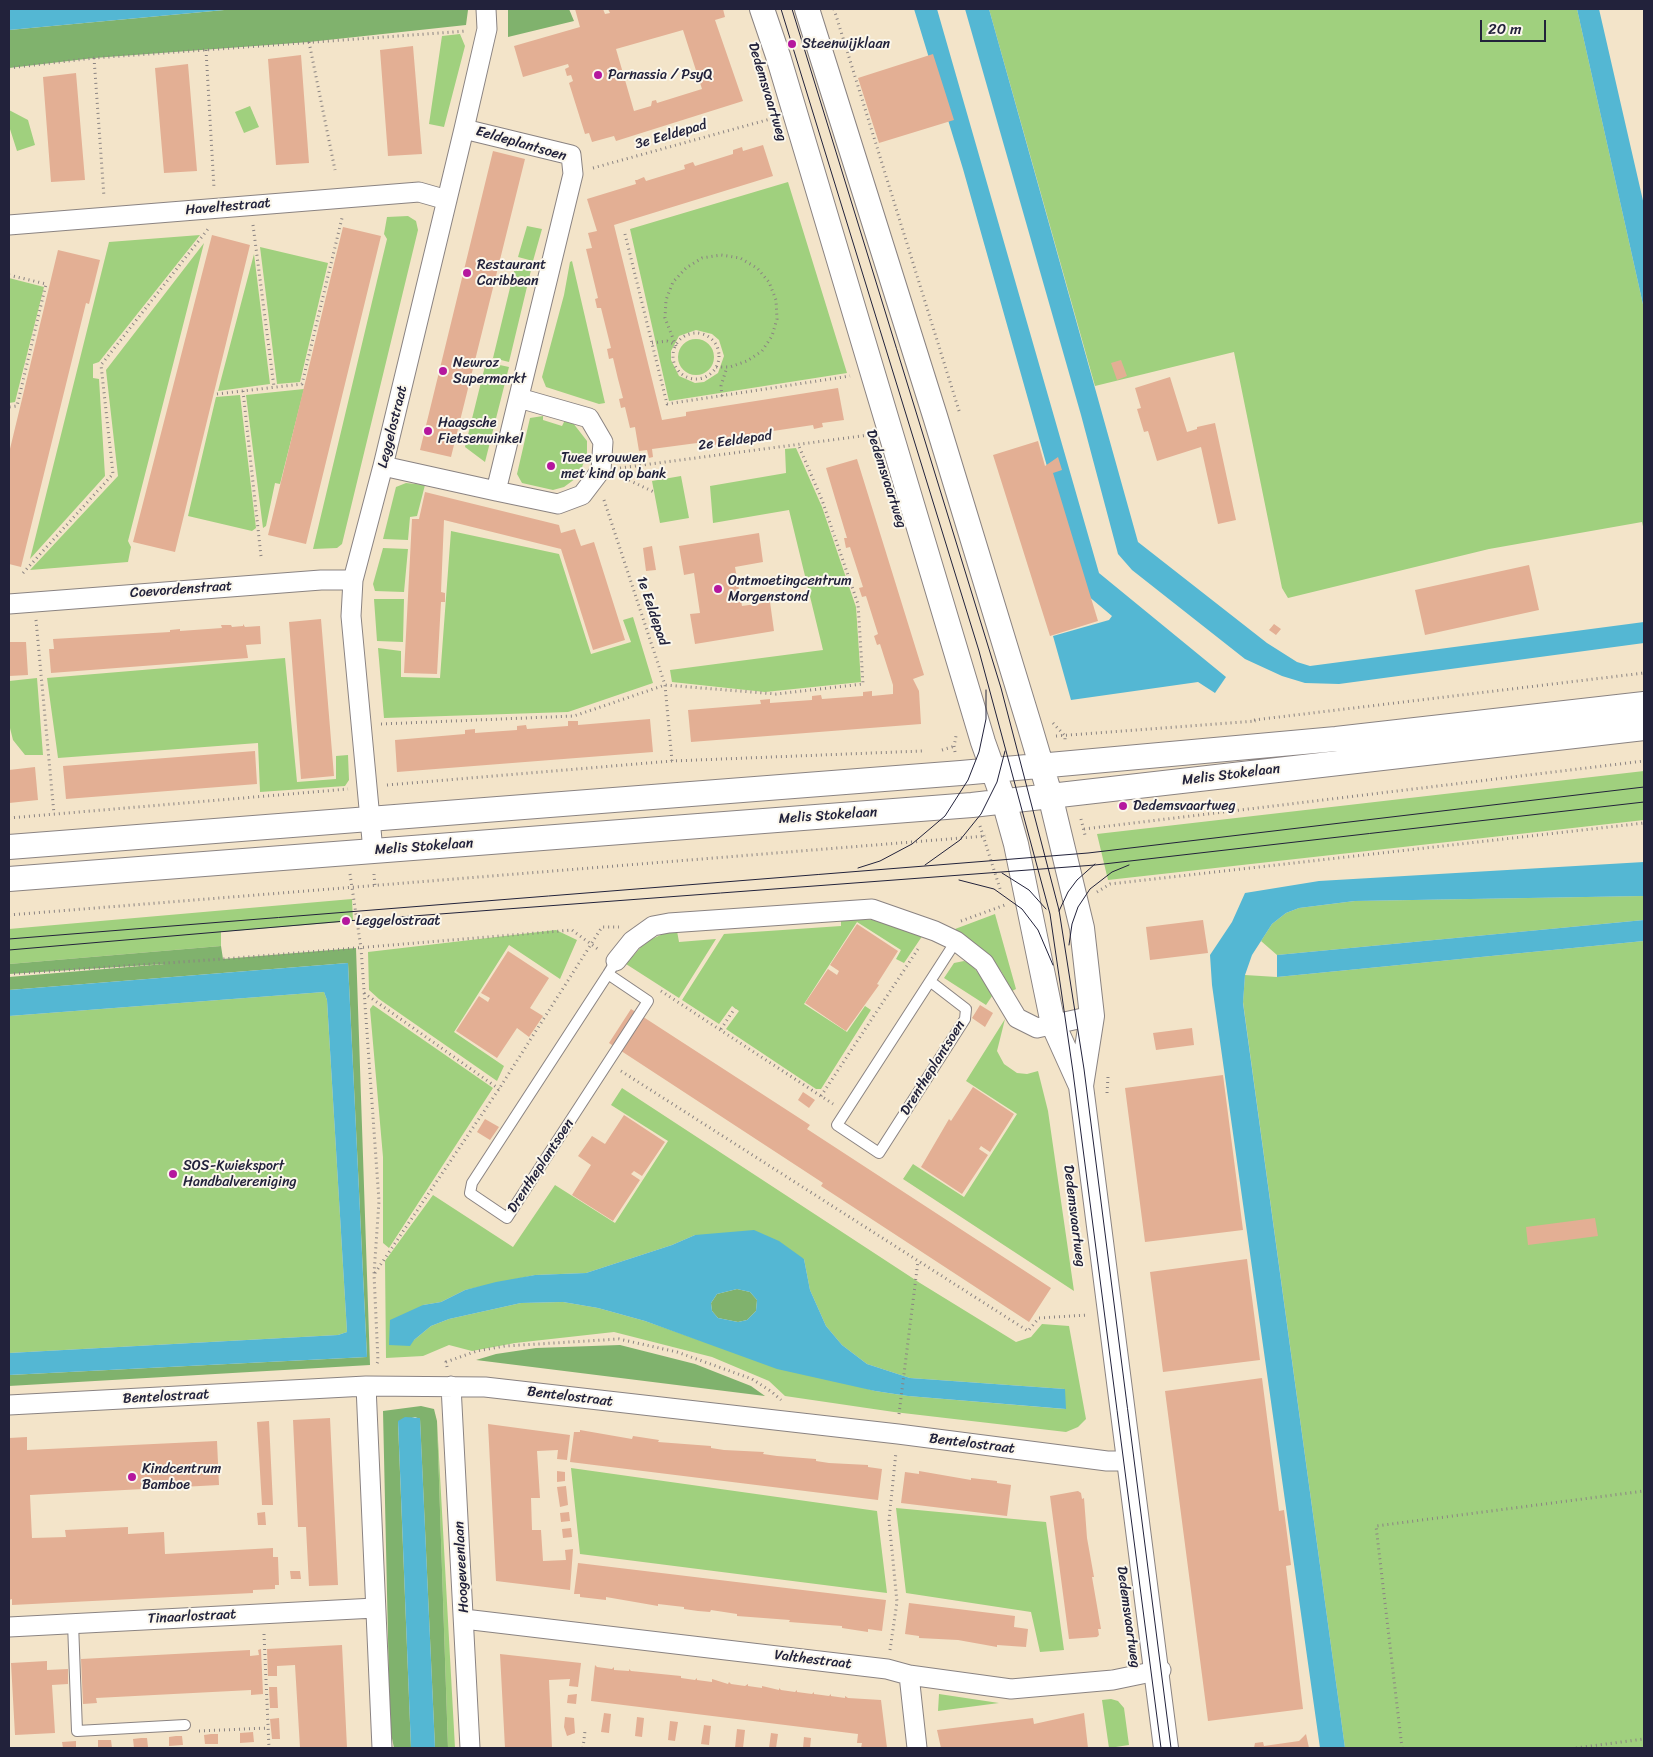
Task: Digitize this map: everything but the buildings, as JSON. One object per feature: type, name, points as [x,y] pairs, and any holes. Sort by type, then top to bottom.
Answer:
[{"type":"street","name":"Leggelostraat","points":[[361,851],[370,818],[351,616],[353,580],[383,466],[464,129],[487,29],[486,9]]},
{"type":"street","name":"Dedemsvaartweg","points":[[762,9],[784,75],[983,742],[1004,801],[1016,844],[1053,1024],[1081,1086]]},
{"type":"street","name":"Dedemsvaartweg","points":[[807,9],[938,425],[1033,737],[1050,795],[1082,928],[1092,1016],[1081,1086],[1158,1670],[1166,1748]]},
{"type":"street","name":"Eeldeplantsoen","points":[[464,129],[571,155],[573,174],[496,491]]},
{"type":"street","name":"Haveltestraat","points":[[9,225],[419,192],[447,200]]},
{"type":"street","points":[[383,466],[558,504],[582,495],[602,475],[604,442],[590,418],[519,398]]},
{"type":"street","name":"Coevordenstraat","points":[[9,604],[321,580],[353,580]]},
{"type":"street","name":"Melis Stokelaan","points":[[9,847],[961,773],[1336,739],[1644,704]]},
{"type":"street","name":"Melis Stokelaan","points":[[9,879],[972,805],[1644,728]]},
{"type":"street","name":"Drentheplantsoen","points":[[612,968],[632,941],[653,926],[669,923],[872,909],[933,930],[956,941],[984,963],[1017,1018],[1037,1028],[1092,1016]]},
{"type":"street","points":[[366,1386],[382,1748]]},
{"type":"street","name":"Bentelostraat","points":[[9,1405],[366,1386],[485,1387],[898,1434],[1107,1461],[1129,1461]]},
{"type":"street","name":"Hoogeveenlaan","points":[[451,1386],[470,1748]]},
{"type":"street","name":"Tinaarlostraat","points":[[9,1627],[375,1608]]},
{"type":"street","name":"Valthestraat","points":[[464,1619],[887,1669],[909,1675],[1011,1689],[1112,1680],[1158,1670]]},
{"type":"street","points":[[909,1675],[917,1748]]},
{"type":"lane","points":[[845,1112],[956,941]]},
{"type":"lane","name":"Drentheplantsoen","points":[[612,968],[648,1001],[507,1218],[470,1193],[472,1183],[612,968]]},
{"type":"lane","name":"Drentheplantsoen","points":[[845,1112],[837,1125],[879,1153],[965,1019],[966,1009],[931,982]]},
{"type":"lane","points":[[73,1623],[77,1731],[184,1725]]},
{"type":"path","points":[[9,68],[94,58],[487,29]]},
{"type":"path","points":[[309,42],[335,170]]},
{"type":"path","points":[[206,50],[216,208]]},
{"type":"path","points":[[94,58],[106,217]]},
{"type":"path","name":"Dedemsvaartweg","points":[[772,108],[777,127]]},
{"type":"path","name":"3e Eeldepad","points":[[573,174],[774,118]]},
{"type":"path","points":[[217,394],[302,384],[342,218]]},
{"type":"path","points":[[253,225],[274,387]]},
{"type":"path","points":[[23,573],[114,474],[101,365],[208,229]]},
{"type":"path","points":[[625,234],[668,404],[853,376],[850,367]]},
{"type":"path","points":[[676,346],[685,336],[692,334],[707,336],[718,347],[720,355],[716,367],[704,378],[689,378],[677,369],[674,363],[676,346],[666,318],[666,300],[674,282],[686,268],[702,258],[721,255],[740,258],[757,268],[769,282],[776,300],[777,318],[772,336],[762,351],[747,361],[727,367],[716,367]]},
{"type":"path","points":[[9,275],[46,284],[17,406],[9,407]]},
{"type":"path","points":[[652,343],[667,341],[676,346]]},
{"type":"path","points":[[722,396],[722,386],[727,367]]},
{"type":"path","points":[[243,391],[261,556]]},
{"type":"path","name":"Dedemsvaartweg","points":[[868,426],[871,435]]},
{"type":"path","name":"2e Eeldepad","points":[[602,475],[798,444],[871,435]]},
{"type":"path","points":[[360,725],[574,716],[665,685],[776,694],[863,684],[858,604],[822,500],[798,444]]},
{"type":"path","points":[[602,475],[620,476],[654,492]]},
{"type":"path","name":"1e Eeldepad","points":[[602,475],[605,504],[665,685],[672,761]]},
{"type":"path","points":[[36,619],[54,814]]},
{"type":"path","points":[[1033,737],[1246,721],[1644,673]]},
{"type":"path","points":[[958,730],[954,746],[961,773]]},
{"type":"path","points":[[940,751],[954,746],[983,742]]},
{"type":"path","points":[[9,818],[672,761],[931,751]]},
{"type":"path","points":[[1084,829],[1644,760]]},
{"type":"path","points":[[344,789],[346,820]]},
{"type":"path","points":[[972,805],[984,837],[1007,914]]},
{"type":"path","points":[[1097,892],[1110,884],[1644,823]]},
{"type":"path","points":[[9,915],[984,837]]},
{"type":"path","points":[[361,851],[351,888],[357,912],[361,948],[379,1201],[374,1274],[378,1361],[366,1386]]},
{"type":"path","points":[[821,1096],[933,930],[1005,905]]},
{"type":"path","points":[[374,1274],[499,1089],[602,927]]},
{"type":"path","points":[[9,974],[361,948],[572,930],[590,944],[612,968]]},
{"type":"path","points":[[656,988],[845,1112]]},
{"type":"path","points":[[363,992],[499,1089]]},
{"type":"path","points":[[721,1029],[735,1008]]},
{"type":"path","points":[[609,1063],[1028,1331],[1039,1318],[1088,1315]]},
{"type":"path","points":[[887,1669],[897,1602],[889,1520],[899,1410],[909,1346],[918,1261]]},
{"type":"path","points":[[1086,1305],[1089,1324]]},
{"type":"path","points":[[451,1386],[446,1362],[477,1351],[522,1344],[619,1339],[677,1352],[752,1378],[772,1392],[804,1424]]},
{"type":"path","points":[[1402,1748],[1376,1526],[1644,1491]]},
{"type":"path","points":[[264,1633],[269,1748]]},
{"type":"path","points":[[184,1725],[192,1731],[268,1728]]},
{"type":"path","points":[[584,1748],[585,1731]]},
{"type":"path","points":[[1576,1748],[1644,1739]]},
{"type":"green space","points":[[235,9],[468,10],[466,25],[309,42],[94,58],[9,68],[9,30]]},
{"type":"green space","points":[[508,9],[569,9],[574,21],[508,37]]},
{"type":"green space","points":[[989,9],[1577,9],[1644,309],[1644,531],[1642,522],[1489,549],[1288,598],[1282,588],[1234,352],[1095,386]]},
{"type":"green space","points":[[460,34],[465,46],[444,127],[429,124],[442,36]]},
{"type":"green space","points":[[250,106],[259,127],[244,133],[235,112]]},
{"type":"green space","points":[[9,110],[28,120],[35,145],[17,151],[9,126]]},
{"type":"green space","points":[[788,182],[847,373],[669,401],[630,229]],"holes":[[[696,330],[712,334],[719,340],[724,356],[718,373],[704,382],[695,383],[679,376],[671,360],[671,351],[679,336]]]},
{"type":"green space","points":[[408,216],[416,221],[418,230],[342,544],[337,548],[313,549],[387,239],[384,234],[387,217]]},
{"type":"green space","points":[[527,226],[542,229],[533,261],[518,257]]},
{"type":"green space","points":[[200,235],[99,362],[93,364],[93,378],[99,379],[105,476],[30,559],[109,242]]},
{"type":"green space","points":[[204,243],[128,541],[131,547],[128,562],[30,570],[118,476],[106,370]]},
{"type":"green space","points":[[260,247],[328,263],[300,382],[277,384]]},
{"type":"green space","points":[[254,254],[270,384],[218,391]]},
{"type":"green space","points":[[572,261],[605,403],[599,404],[546,387],[542,377],[564,295],[570,262]]},
{"type":"green space","points":[[516,263],[532,266],[509,362],[493,358]]},
{"type":"green space","points":[[9,278],[44,287],[15,402],[9,403]]},
{"type":"green space","points":[[696,339],[703,340],[709,344],[713,350],[713,364],[709,370],[703,374],[696,375],[689,374],[683,370],[679,364],[678,357],[679,350],[683,344],[689,340]]},
{"type":"green space","points":[[486,362],[509,367],[485,462],[465,447]]},
{"type":"green space","points":[[304,389],[280,484],[275,483],[266,526],[263,528],[246,395]]},
{"type":"green space","points":[[240,395],[256,528],[252,531],[188,516],[216,397]]},
{"type":"green space","points":[[543,416],[543,420],[562,426],[565,420],[573,423],[587,441],[587,453],[579,476],[564,487],[553,490],[522,483],[517,474],[530,418]]},
{"type":"green space","points":[[796,448],[822,507],[856,607],[861,682],[765,692],[672,682],[670,670],[823,650],[789,510],[713,523],[710,486],[786,473],[785,449]]},
{"type":"green space","points":[[681,476],[689,518],[660,523],[652,481]]},
{"type":"green space","points":[[406,483],[425,485],[417,516],[410,517],[408,540],[383,539],[396,487]]},
{"type":"green space","points":[[451,531],[559,554],[591,654],[631,642],[623,620],[633,617],[653,683],[568,712],[384,718],[378,648],[401,651],[401,677],[440,678]]},
{"type":"green space","points":[[383,548],[408,549],[404,592],[375,591],[373,584]]},
{"type":"green space","points":[[374,599],[404,599],[403,642],[377,641]]},
{"type":"green space","points":[[285,658],[297,782],[336,779],[336,756],[348,755],[349,780],[345,786],[260,792],[258,743],[58,758],[47,678]]},
{"type":"green space","points":[[37,678],[43,755],[25,755],[13,740],[9,724],[9,681]]},
{"type":"green space","points":[[1644,771],[1644,820],[1108,880],[1097,834]]},
{"type":"green space","points":[[1644,896],[1644,920],[1277,955],[1261,941],[1272,924],[1286,913],[1299,908],[1355,901]]},
{"type":"green space","points":[[352,899],[353,921],[221,932],[221,946],[9,964],[9,929]]},
{"type":"green space","points":[[995,914],[1016,989],[1012,991],[1001,971],[981,950],[955,929]]},
{"type":"green space","points":[[841,918],[878,920],[925,932],[904,963],[896,959],[901,950],[857,922],[804,1004],[847,1032],[865,1006],[871,1010],[821,1089],[816,1089],[726,1029],[739,1011],[732,1006],[719,1024],[682,1000],[724,934],[841,926]]},
{"type":"green space","points":[[556,930],[577,940],[560,979],[509,945],[454,1032],[504,1066],[497,1081],[379,999],[369,990],[368,952]]},
{"type":"green space","points":[[677,931],[679,942],[716,939],[679,998],[626,964],[641,947],[652,939],[665,933]]},
{"type":"green space","points":[[1644,941],[1644,1748],[1345,1748],[1243,1002],[1245,975],[1277,977]]},
{"type":"green space","points":[[221,946],[223,959],[356,948],[370,1365],[9,1386],[9,1375],[367,1357],[348,963],[9,990],[9,977],[165,964],[9,974],[9,964]]},
{"type":"green space","points":[[964,961],[971,964],[994,993],[986,1005],[944,978],[954,963]]},
{"type":"green space","name":"SOS-Kwieksport Handbalvereniging","points":[[324,992],[327,1000],[347,1332],[338,1335],[9,1353],[9,1016]]},
{"type":"green space","points":[[373,1005],[493,1088],[389,1248],[383,1243],[383,1157],[370,1009]]},
{"type":"green space","points":[[1005,1019],[997,1051],[1004,1064],[1017,1073],[1027,1074],[1038,1071],[1048,1111],[1074,1291],[903,1179],[913,1164],[964,1197],[1017,1114],[966,1081]]},
{"type":"green space","points":[[622,1088],[920,1283],[1016,1342],[1031,1337],[1042,1324],[1069,1326],[1086,1419],[1078,1427],[1066,1432],[894,1412],[785,1396],[769,1381],[712,1357],[614,1332],[515,1343],[472,1351],[449,1345],[423,1356],[386,1358],[385,1261],[433,1195],[513,1247],[555,1185],[615,1223],[668,1141],[611,1105]],"holes":[[[695,1235],[804,1259],[810,1290],[826,1326],[842,1345],[867,1364],[910,1378],[1065,1389],[1065,1409],[908,1396],[875,1391],[702,1341],[645,1321],[598,1308],[563,1302],[521,1303],[449,1319],[431,1326],[414,1340],[423,1305],[441,1302],[465,1290],[535,1275],[586,1273],[672,1245]]]},
{"type":"green space","points":[[737,1289],[750,1292],[757,1300],[756,1311],[747,1320],[738,1322],[718,1318],[712,1311],[711,1303],[717,1294]]},
{"type":"green space","points":[[620,1345],[695,1364],[751,1386],[765,1396],[476,1360],[496,1354],[536,1348]]},
{"type":"green space","points":[[421,1406],[434,1409],[437,1421],[448,1748],[435,1748],[420,1419],[415,1417],[398,1422],[411,1748],[394,1748],[390,1729],[383,1411]]},
{"type":"green space","points":[[437,1421],[455,1748],[448,1748]]},
{"type":"green space","points":[[571,1468],[877,1511],[887,1593],[580,1554]]},
{"type":"green space","points":[[896,1508],[1046,1522],[1064,1650],[1040,1652],[1031,1612],[906,1593]]},
{"type":"green space","points":[[939,1694],[999,1703],[938,1711]]},
{"type":"green space","points":[[1111,1699],[1118,1701],[1124,1708],[1129,1745],[1109,1748],[1102,1700]]},
{"type":"water","points":[[9,9],[235,9],[9,30]]},
{"type":"water","points":[[914,9],[937,9],[1099,573],[1226,677],[1215,693],[1198,682],[1071,700],[1053,636],[1109,620],[1112,616],[1087,595],[1076,569],[963,169]]},
{"type":"water","points":[[965,9],[989,9],[1138,542],[1267,643],[1297,662],[1310,666],[1644,622],[1644,643],[1339,684],[1305,683],[1282,676],[1245,659],[1132,570],[1118,554],[1081,415]]},
{"type":"water","points":[[1577,9],[1599,9],[1644,205],[1644,309]]},
{"type":"water","points":[[1644,862],[1644,896],[1355,901],[1299,908],[1286,913],[1272,924],[1252,955],[1245,975],[1243,1003],[1345,1748],[1320,1748],[1212,985],[1210,955],[1232,922],[1245,893],[1319,881]]},
{"type":"water","points":[[1644,920],[1644,941],[1277,977],[1277,955]]},
{"type":"water","points":[[348,963],[367,1357],[9,1375],[9,1353],[338,1335],[347,1332],[327,1000],[324,992],[9,1016],[9,990]]},
{"type":"water","points":[[754,1230],[779,1241],[804,1259],[810,1290],[826,1326],[842,1345],[867,1364],[910,1378],[1065,1389],[1066,1409],[908,1396],[875,1391],[777,1369],[645,1321],[598,1308],[563,1302],[521,1303],[449,1319],[431,1326],[414,1340],[410,1346],[389,1345],[390,1320],[423,1305],[441,1302],[465,1290],[496,1282],[535,1275],[586,1273],[672,1245],[695,1235]],"holes":[[[737,1289],[750,1292],[757,1300],[756,1311],[747,1320],[738,1322],[718,1318],[712,1311],[711,1303],[717,1294]]]},
{"type":"water","points":[[405,1417],[420,1418],[435,1748],[411,1748],[398,1421]]},
{"type":"tram line","points":[[781,9],[979,651],[1050,914],[1073,1072],[1161,1748]]},
{"type":"tram line","points":[[792,9],[1001,688],[1059,910],[1084,1069],[1171,1748]]},
{"type":"tram line","points":[[858,868],[880,861],[912,844],[945,816],[968,780],[979,752],[986,719],[986,690]]},
{"type":"tram line","points":[[925,865],[960,840],[981,814],[997,782],[1005,751]]},
{"type":"tram line","points":[[9,939],[1088,853],[1644,787]]},
{"type":"tram line","points":[[9,950],[346,921],[1095,865],[1644,802]]},
{"type":"tram line","points":[[1059,911],[1068,892],[1077,880],[1095,864]]},
{"type":"tram line","points":[[1069,945],[1072,924],[1078,907],[1090,889],[1112,872],[1129,865]]},
{"type":"tram line","points":[[1002,873],[1029,890],[1046,909]]},
{"type":"tram line","points":[[959,880],[994,889],[1022,909],[1038,930],[1053,965]]},
{"type":"place","name":"Steenwijklaan","points":[[792,44]]},
{"type":"place","name":"Parnassia / PsyQ","points":[[598,75]]},
{"type":"place","name":"Restaurant Caribbean","points":[[467,273]]},
{"type":"place","name":"Newroz Supermarkt","points":[[443,371]]},
{"type":"place","name":"Haagsche Fietsenwinkel","points":[[428,431]]},
{"type":"place","name":"Twee vrouwen met kind op bank","points":[[551,466]]},
{"type":"place","name":"Ontmoetingcentrum Morgenstond","points":[[718,589]]},
{"type":"place","name":"Dedemsvaartweg","points":[[1123,806]]},
{"type":"place","name":"Leggelostraat","points":[[346,921]]},
{"type":"place","name":"SOS-Kwieksport Handbalvereniging","points":[[173,1174]]},
{"type":"place","name":"Kindcentrum Bamboe","points":[[132,1477]]}]
